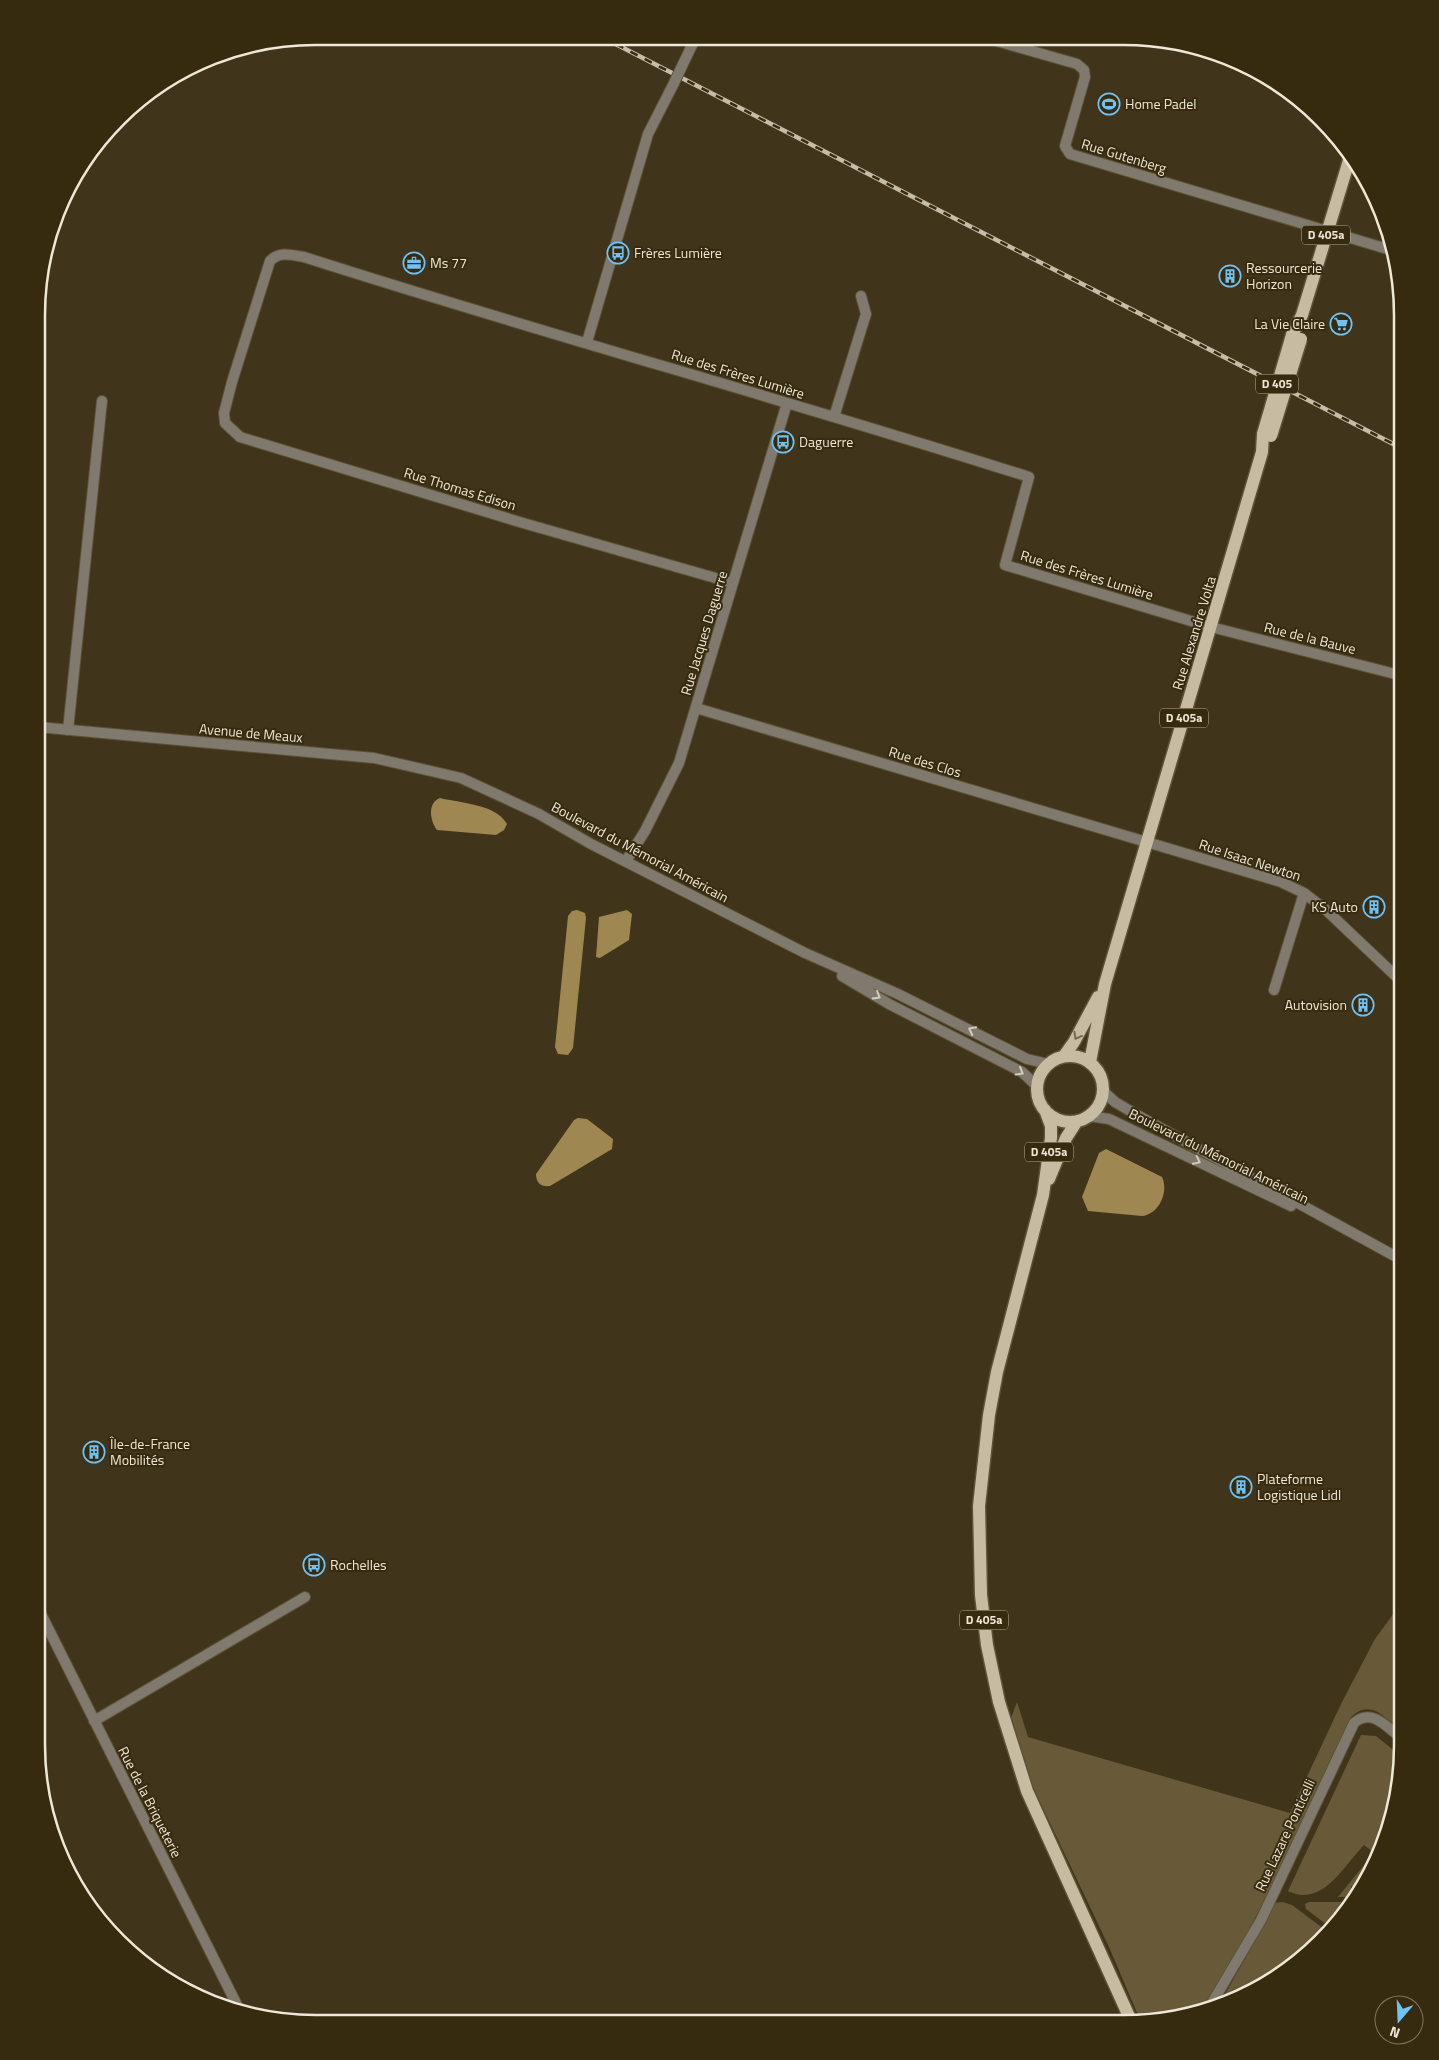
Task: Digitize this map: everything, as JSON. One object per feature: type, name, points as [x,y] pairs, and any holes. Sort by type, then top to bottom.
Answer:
[{"type":"main road","name":"D 405a","points":[[1296,337],[1348,164]]},
{"type":"main road","name":"D 405","points":[[1267,435],[1296,337]]},
{"type":"main road","name":"Rue Alexandre Volta","points":[[1090,1062],[1105,984],[1267,435]]},
{"type":"main road","name":"Rue Alexandre Volta","points":[[1064,1056],[1074,1042],[1105,984]]},
{"type":"main road","points":[[1064,1056],[1073,1056],[1090,1062],[1100,1075],[1103,1091],[1101,1101],[1096,1109],[1083,1118],[1060,1120],[1045,1110],[1037,1094],[1037,1086],[1042,1070],[1048,1064],[1064,1056]]},
{"type":"main road","name":"D 405a","points":[[1045,1110],[1051,1126],[1051,1138],[1043,1195],[998,1372],[989,1415],[979,1506],[981,1595],[987,1645],[999,1702],[1027,1791],[1128,2015]]},
{"type":"main road","name":"D 405a","points":[[1043,1195],[1066,1138],[1083,1118]]},
{"type":"street","points":[[587,342],[648,134],[692,45]]},
{"type":"street","name":"Rue Gutenberg","points":[[1010,45],[1077,64],[1084,70],[1085,77],[1065,146],[1070,154],[1328,231]]},
{"type":"street","points":[[1328,231],[1386,249]]},
{"type":"street","name":"Rue des Frères Lumière","points":[[232,382],[270,261],[274,256],[284,254],[304,257],[494,316],[834,416],[1028,477],[1005,565],[1211,627]]},
{"type":"street","points":[[834,416],[866,314],[861,296]]},
{"type":"street","name":"Rue Thomas Edison","points":[[232,382],[224,413],[225,423],[240,438],[733,583]]},
{"type":"street","points":[[68,730],[102,401]]},
{"type":"street","name":"Rue Jacques Daguerre","points":[[626,861],[645,831],[679,763],[787,403]]},
{"type":"street","name":"Rue de la Bauve","points":[[1211,627],[1394,674]]},
{"type":"street","name":"Rue des Clos","points":[[696,708],[1146,842]]},
{"type":"street","name":"Avenue de Meaux","points":[[45,728],[374,758],[461,778]]},
{"type":"street","name":"Boulevard du Mémorial Américain","points":[[461,778],[539,814],[805,953]]},
{"type":"street","name":"Rue Isaac Newton","points":[[1146,842],[1281,882],[1304,893],[1326,910],[1394,974]]},
{"type":"street","points":[[1274,990],[1304,893]]},
{"type":"street","points":[[805,953],[898,994],[1026,1059],[1048,1064]]},
{"type":"street","points":[[805,953],[889,1004],[1022,1072],[1037,1086]]},
{"type":"street","name":"Boulevard du Mémorial Américain","points":[[1103,1091],[1137,1115],[1394,1256]]},
{"type":"street","name":"Boulevard du Mémorial Américain","points":[[1083,1118],[1109,1119],[1324,1223],[1335,1225]]},
{"type":"street","points":[[94,1720],[306,1597]]},
{"type":"street","name":"Rue de la Briqueterie","points":[[45,1622],[236,2003]]},
{"type":"street","name":"Rue Lazare Ponticelli","points":[[1214,2000],[1252,1937],[1354,1723],[1361,1717],[1371,1717],[1394,1733]]},
{"type":"shaded area","points":[[440,798],[486,808],[502,817],[507,824],[504,830],[496,835],[437,830],[431,817],[431,808],[436,800]]},
{"type":"shaded area","points":[[577,910],[585,913],[586,918],[573,1048],[568,1055],[558,1054],[555,1047],[568,916],[572,911]]},
{"type":"shaded area","points":[[627,910],[632,914],[629,940],[600,958],[596,957],[599,917]]},
{"type":"shaded area","points":[[578,1118],[587,1119],[613,1139],[612,1149],[550,1186],[542,1185],[538,1182],[536,1174],[574,1120]]},
{"type":"shaded area","points":[[1106,1149],[1162,1177],[1164,1189],[1158,1207],[1142,1216],[1088,1211],[1082,1197],[1099,1153]]},
{"type":"shaded area","points":[[1394,1613],[1394,1725],[1384,1716],[1372,1710],[1365,1709],[1351,1717],[1266,1897],[1240,1947],[1206,2002],[1177,2010],[1138,2014],[1109,1947],[1032,1785],[1012,1725],[1011,1718],[1017,1702],[1028,1737],[1290,1813],[1341,1704],[1375,1639]]},
{"type":"shaded area","points":[[1361,1735],[1376,1736],[1394,1750],[1389,1798],[1380,1832],[1372,1851],[1364,1845],[1331,1882],[1312,1894],[1300,1895],[1288,1891]]},
{"type":"shaded area","points":[[1368,1861],[1354,1887],[1351,1886],[1351,1892],[1347,1897],[1338,1897]]},
{"type":"shaded area","points":[[1283,1902],[1292,1905],[1322,1928],[1302,1948],[1274,1970],[1244,1987],[1225,1995],[1251,1948],[1274,1903]]},
{"type":"shaded area","points":[[1309,1902],[1344,1902],[1326,1924],[1306,1909],[1305,1904]]},
{"type":"railway","points":[[618,45],[1394,444]]},
{"type":"place","name":"Home Padel","points":[[1109,104]]},
{"type":"place","name":"Frères Lumière","points":[[618,253]]},
{"type":"place","name":"Ms 77","points":[[414,263]]},
{"type":"place","name":"Ressourcerie Horizon","points":[[1230,276]]},
{"type":"place","name":"La Vie Claire","points":[[1341,324]]},
{"type":"place","name":"Daguerre","points":[[783,442]]},
{"type":"place","name":"KS Auto","points":[[1374,907]]},
{"type":"place","name":"Autovision","points":[[1363,1005]]},
{"type":"place","name":"Île-de-France Mobilités","points":[[94,1452]]},
{"type":"place","name":"Plateforme Logistique Lidl","points":[[1241,1487]]},
{"type":"place","name":"Rochelles","points":[[314,1565]]}]
